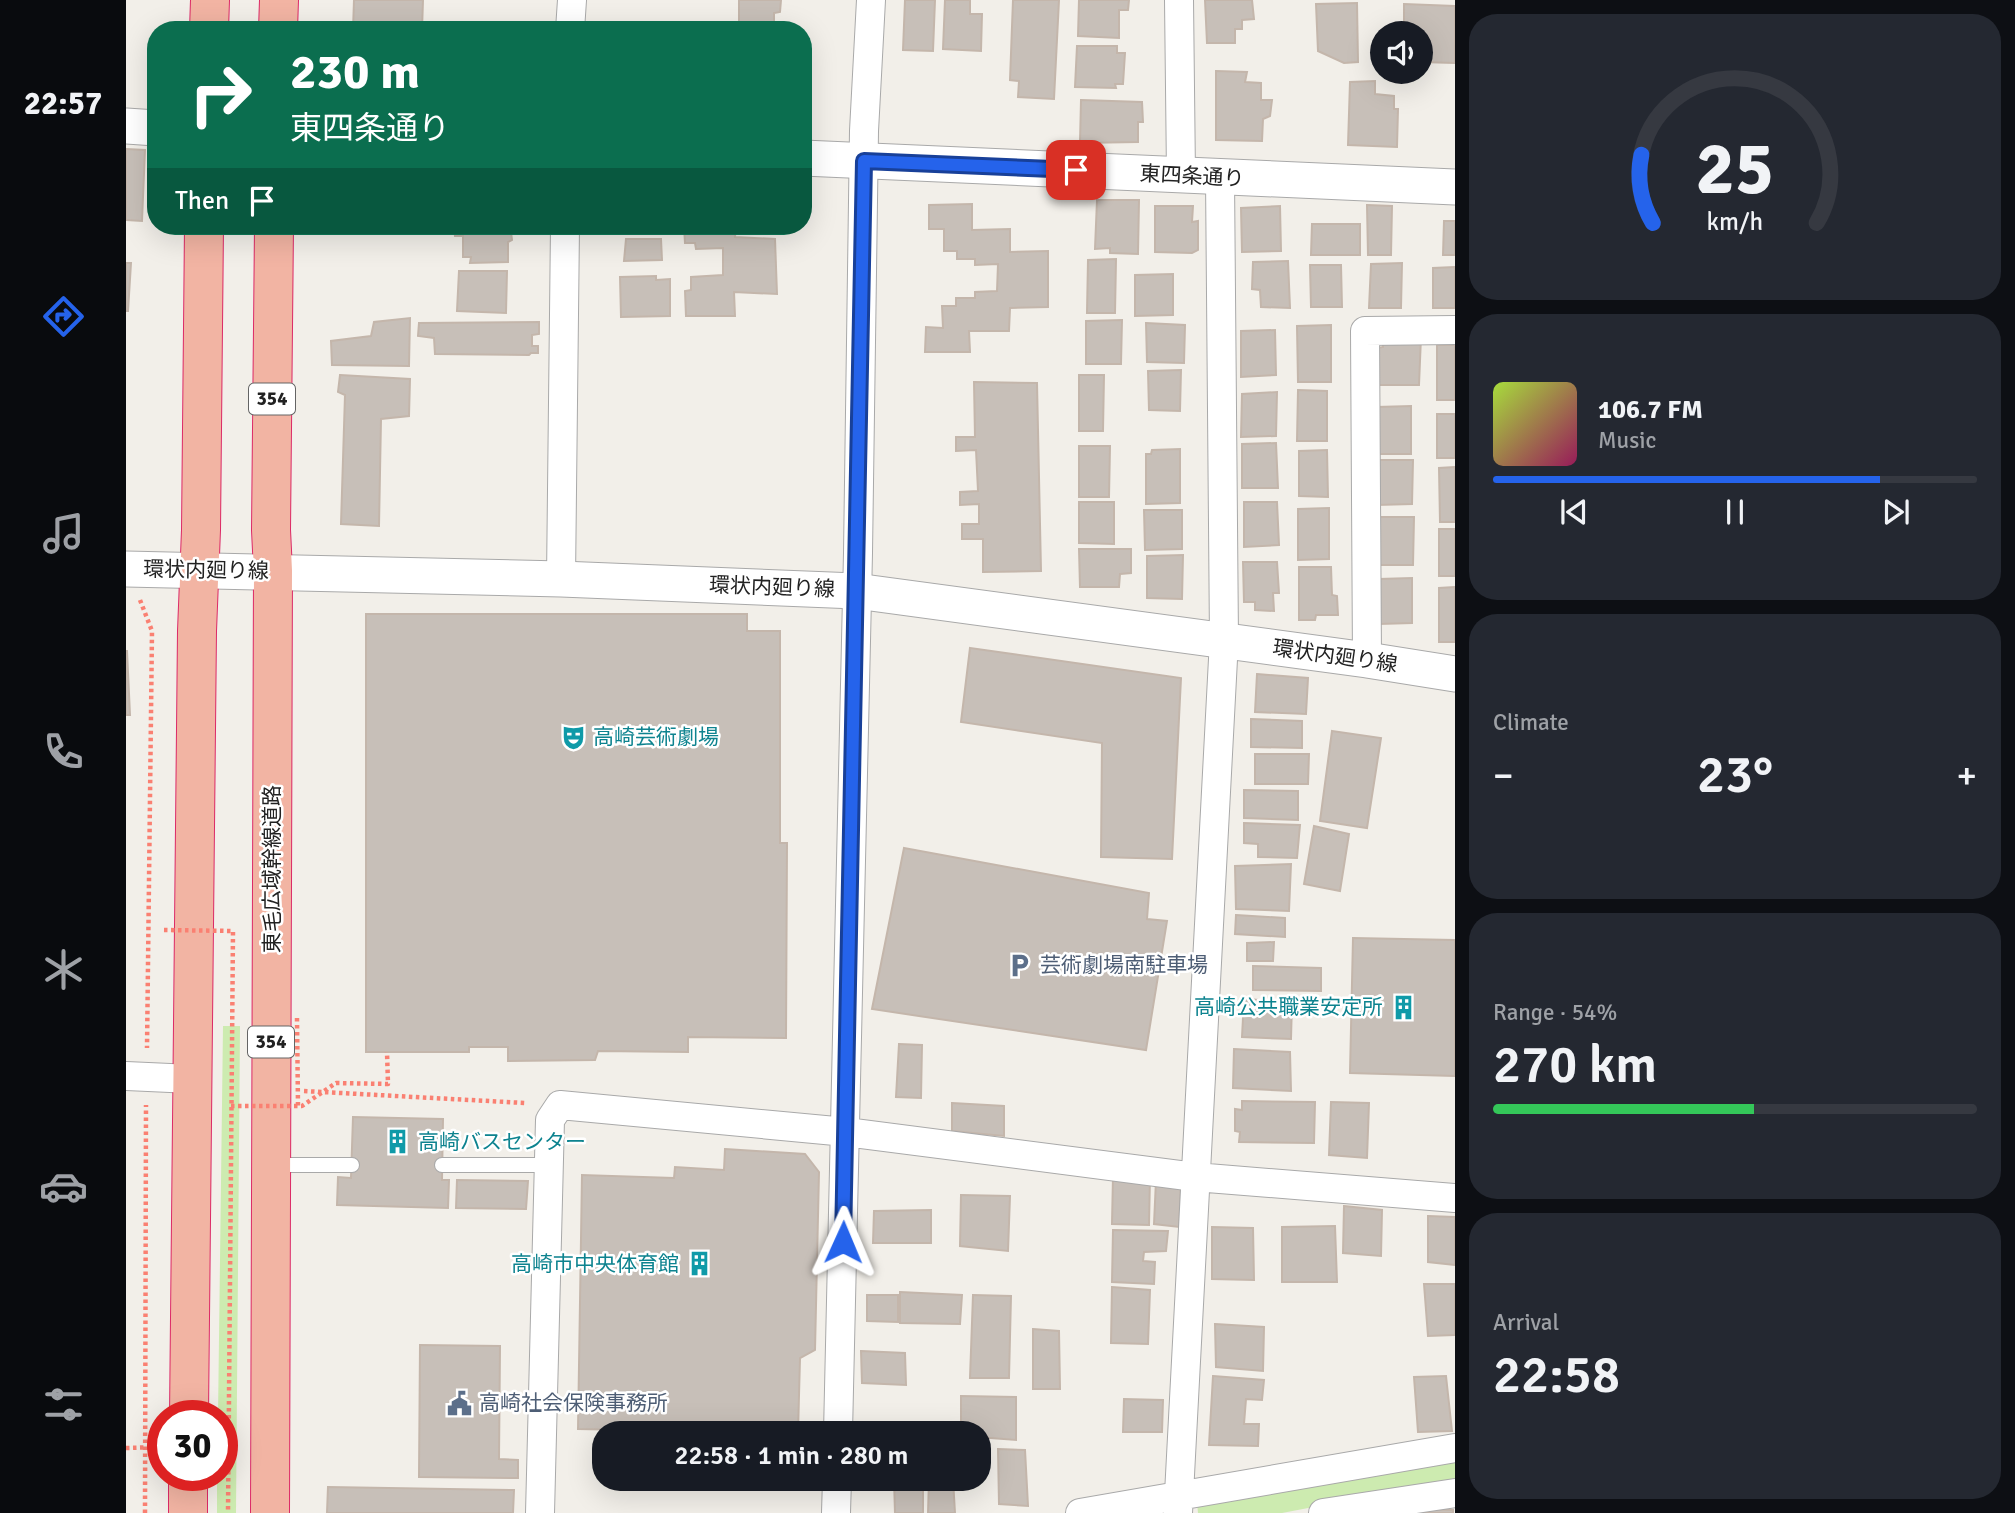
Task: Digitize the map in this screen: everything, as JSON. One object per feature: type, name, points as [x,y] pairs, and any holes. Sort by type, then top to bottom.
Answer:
[{"type":"highway","points":[[209,21],[210,0]]},
{"type":"highway","points":[[278,21],[279,0]]},
{"type":"highway","points":[[189,1400],[204,235]]},
{"type":"highway","name":"東毛広域幹線道路","points":[[270,1513],[272,1165],[285,1097],[271,530],[274,235]]},
{"type":"highway","points":[[188,1491],[188,1513]]},
{"type":"street","points":[[571,21],[572,0]]},
{"type":"street","points":[[838,1421],[864,161],[871,0]]},
{"type":"street","points":[[1178,0],[1181,175]]},
{"type":"street","points":[[126,127],[147,128]]},
{"type":"street","name":"東四条通り","points":[[812,158],[1455,187]]},
{"type":"street","points":[[1179,1505],[1224,640],[1220,178]]},
{"type":"street","points":[[561,579],[565,235]]},
{"type":"street","points":[[1367,660],[1365,331],[1455,330]]},
{"type":"street","name":"環状内廻り線","points":[[126,569],[561,579],[856,591],[1455,674]]},
{"type":"street","points":[[126,1076],[192,1079]]},
{"type":"street","points":[[540,1513],[550,1120],[559,1105],[846,1132],[1195,1177],[1455,1198]]},
{"type":"street","points":[[1080,1513],[1179,1505],[1455,1448]]},
{"type":"street","points":[[836,1513],[837,1491]]},
{"type":"street","points":[[1339,1511],[1455,1493]]},
{"type":"lane","points":[[272,1165],[352,1165]]},
{"type":"lane","points":[[442,1165],[548,1165]]},
{"type":"path","points":[[149,817],[156,817]]},
{"type":"path","points":[[164,930],[233,931],[226,1400]]},
{"type":"path","points":[[285,1097],[297,1018]]},
{"type":"path","points":[[285,1097],[302,1106],[336,1083],[388,1084],[387,1052]]},
{"type":"path","points":[[231,1106],[310,1091],[559,1105]]},
{"type":"path","points":[[126,1448],[147,1447]]},
{"type":"path","points":[[227,1491],[228,1513]]},
{"type":"green space","points":[[223,1026],[240,1026],[237,1400],[218,1400]]},
{"type":"green space","points":[[1455,1458],[1455,1480],[1282,1513],[1198,1513],[1197,1503]]},
{"type":"green space","points":[[217,1491],[236,1491],[236,1513],[217,1513]]},
{"type":"building","points":[[354,0],[423,0],[422,21],[353,21]]},
{"type":"building","points":[[739,0],[781,0],[780,12],[774,13],[774,21],[739,21]]},
{"type":"building","points":[[905,0],[935,0],[933,51],[903,50]]},
{"type":"building","points":[[945,0],[970,0],[970,14],[982,14],[981,51],[943,49]]},
{"type":"building","points":[[1013,0],[1059,0],[1054,99],[1018,97],[1019,81],[1010,80]]},
{"type":"building","points":[[1079,0],[1129,0],[1128,10],[1119,10],[1119,38],[1078,36]]},
{"type":"building","points":[[1205,0],[1252,0],[1254,19],[1242,20],[1242,29],[1235,29],[1235,43],[1207,43]]},
{"type":"building","points":[[1357,3],[1358,62],[1344,63],[1318,51],[1316,4]]},
{"type":"building","points":[[1404,4],[1455,6],[1455,63],[1433,62],[1433,21],[1404,21]]},
{"type":"building","points":[[1077,46],[1117,46],[1117,53],[1125,53],[1123,84],[1115,84],[1116,88],[1075,87]]},
{"type":"building","points":[[1216,71],[1247,72],[1245,82],[1261,83],[1261,100],[1272,100],[1270,116],[1263,119],[1262,141],[1216,140]]},
{"type":"building","points":[[1370,81],[1370,84],[1375,84],[1375,94],[1394,96],[1394,109],[1398,109],[1397,147],[1348,145],[1350,82]]},
{"type":"building","points":[[1081,100],[1142,102],[1143,122],[1138,122],[1138,142],[1080,143]]},
{"type":"building","points":[[126,149],[145,150],[142,221],[126,220]]},
{"type":"building","points":[[1097,200],[1139,200],[1138,254],[1110,253],[1110,248],[1095,249]]},
{"type":"building","points":[[972,204],[972,230],[1010,229],[1010,252],[1048,251],[1048,307],[1010,308],[1009,331],[969,331],[970,352],[925,352],[926,327],[943,328],[942,306],[956,306],[956,298],[975,298],[975,292],[997,291],[998,264],[975,265],[975,259],[957,259],[957,251],[944,251],[944,229],[929,229],[929,205]]},
{"type":"building","points":[[1367,205],[1392,206],[1391,255],[1368,255]]},
{"type":"building","points":[[1155,206],[1193,206],[1192,222],[1198,221],[1198,250],[1192,253],[1155,252]]},
{"type":"building","points":[[1280,206],[1281,251],[1242,252],[1241,208]]},
{"type":"building","points":[[1444,221],[1455,221],[1455,255],[1443,255]]},
{"type":"building","points":[[1312,224],[1360,224],[1360,255],[1311,255]]},
{"type":"building","points":[[511,235],[512,240],[508,242],[508,262],[470,263],[471,257],[463,257],[463,236],[455,236]]},
{"type":"building","points":[[685,235],[735,235],[775,239],[777,294],[734,292],[735,316],[686,316],[685,291],[691,290],[691,277],[723,275],[723,248],[696,249],[695,243],[685,243]]},
{"type":"building","points":[[626,239],[661,239],[662,260],[624,261]]},
{"type":"building","points":[[1116,259],[1115,313],[1087,313],[1088,260]]},
{"type":"building","points":[[1288,261],[1290,308],[1261,307],[1260,290],[1252,289],[1253,262]]},
{"type":"building","points":[[126,263],[131,263],[128,311],[126,311]]},
{"type":"building","points":[[1402,263],[1401,308],[1369,308],[1371,264]]},
{"type":"building","points":[[1310,265],[1341,265],[1342,307],[1311,307]]},
{"type":"building","points":[[1455,267],[1455,308],[1433,308],[1433,268]]},
{"type":"building","points":[[459,271],[507,271],[506,313],[457,311]]},
{"type":"building","points":[[1173,274],[1173,315],[1135,316],[1135,275]]},
{"type":"building","points":[[656,276],[656,280],[670,279],[670,316],[621,317],[620,277]]},
{"type":"building","points":[[410,318],[409,366],[332,365],[331,341],[371,336],[374,322]]},
{"type":"building","points":[[1122,320],[1121,364],[1086,364],[1086,321]]},
{"type":"building","points":[[539,322],[539,334],[532,335],[532,346],[538,346],[538,353],[529,355],[435,354],[434,338],[418,336],[419,323]]},
{"type":"building","points":[[1146,323],[1185,325],[1184,363],[1147,362]]},
{"type":"building","points":[[1331,325],[1331,382],[1298,382],[1297,326]]},
{"type":"building","points":[[1275,330],[1276,375],[1241,377],[1241,331]]},
{"type":"building","points":[[1383,336],[1421,337],[1419,385],[1378,385],[1377,348],[1383,347]]},
{"type":"building","points":[[1437,345],[1455,345],[1455,400],[1437,400]]},
{"type":"building","points":[[1181,370],[1180,411],[1149,410],[1148,371]]},
{"type":"building","points":[[340,375],[410,379],[409,416],[381,419],[379,526],[341,524],[345,395],[338,392]]},
{"type":"building","points":[[1079,375],[1104,375],[1103,431],[1079,431]]},
{"type":"building","points":[[974,382],[1037,383],[1041,571],[983,572],[983,539],[962,539],[962,524],[979,524],[979,504],[960,505],[960,492],[978,491],[976,450],[956,451],[956,437],[975,437]]},
{"type":"building","points":[[1298,390],[1327,391],[1327,441],[1297,441]]},
{"type":"building","points":[[1277,392],[1276,436],[1241,437],[1242,394]]},
{"type":"building","points":[[1411,406],[1411,454],[1377,454],[1377,407]]},
{"type":"building","points":[[1437,414],[1455,414],[1455,458],[1437,458]]},
{"type":"building","points":[[1276,443],[1278,488],[1242,488],[1242,444]]},
{"type":"building","points":[[1079,446],[1110,446],[1109,497],[1079,497]]},
{"type":"building","points":[[1180,449],[1180,503],[1146,504],[1146,454],[1151,454],[1152,450]]},
{"type":"building","points":[[1327,450],[1328,497],[1299,496],[1299,451]]},
{"type":"building","points":[[1376,460],[1413,460],[1412,504],[1376,505]]},
{"type":"building","points":[[1455,467],[1455,522],[1440,522],[1439,468]]},
{"type":"building","points":[[1079,502],[1114,502],[1114,544],[1079,543]]},
{"type":"building","points":[[1244,502],[1277,502],[1279,545],[1244,547]]},
{"type":"building","points":[[1329,508],[1329,559],[1298,560],[1298,509]]},
{"type":"building","points":[[1144,510],[1182,510],[1182,549],[1145,550]]},
{"type":"building","points":[[1378,517],[1414,517],[1413,565],[1378,565]]},
{"type":"building","points":[[1439,529],[1455,529],[1455,576],[1439,576]]},
{"type":"building","points":[[1079,549],[1131,549],[1131,573],[1120,574],[1119,587],[1080,587]]},
{"type":"building","points":[[1183,555],[1182,599],[1147,598],[1147,556]]},
{"type":"building","points":[[1243,562],[1277,562],[1279,593],[1273,593],[1274,611],[1255,610],[1255,602],[1244,602]]},
{"type":"building","points":[[1299,567],[1331,567],[1332,595],[1337,596],[1338,615],[1316,615],[1315,620],[1299,620]]},
{"type":"building","points":[[1412,578],[1412,623],[1379,624],[1379,579]]},
{"type":"building","points":[[1455,587],[1455,642],[1439,642],[1439,588]]},
{"type":"building","name":"高崎芸術劇場","points":[[366,614],[747,614],[747,631],[780,631],[780,843],[787,843],[786,1038],[688,1037],[688,1052],[598,1051],[595,1060],[508,1061],[508,1047],[469,1047],[469,1052],[366,1052]]},
{"type":"building","points":[[970,648],[1181,678],[1172,859],[1101,857],[1102,743],[961,722]]},
{"type":"building","points":[[127,651],[130,715],[126,715]]},
{"type":"building","points":[[1257,674],[1308,678],[1306,714],[1255,712]]},
{"type":"building","points":[[1251,719],[1302,721],[1302,748],[1251,747]]},
{"type":"building","points":[[1332,731],[1381,738],[1367,828],[1320,821]]},
{"type":"building","points":[[1255,754],[1309,754],[1308,784],[1255,784]]},
{"type":"building","points":[[1244,790],[1298,791],[1298,820],[1244,818]]},
{"type":"building","points":[[1244,823],[1300,825],[1297,858],[1258,857],[1258,844],[1244,843]]},
{"type":"building","points":[[1314,826],[1349,834],[1340,891],[1304,884]]},
{"type":"building","name":"芸術劇場南駐車場","points":[[904,848],[1149,893],[1147,919],[1167,921],[1146,1050],[872,1009]]},
{"type":"building","points":[[1291,864],[1289,911],[1236,909],[1235,866]]},
{"type":"building","points":[[1236,915],[1285,918],[1285,937],[1235,934]]},
{"type":"building","name":"高崎公共職業安定所","points":[[1353,938],[1455,940],[1455,1076],[1350,1073]]},
{"type":"building","points":[[1274,942],[1273,961],[1247,961],[1247,943]]},
{"type":"building","points":[[1253,966],[1321,968],[1321,991],[1253,990]]},
{"type":"building","points":[[1244,999],[1292,1002],[1291,1039],[1242,1037]]},
{"type":"building","points":[[899,1044],[922,1045],[921,1098],[896,1097]]},
{"type":"building","points":[[1234,1049],[1290,1052],[1291,1091],[1233,1088]]},
{"type":"building","points":[[1242,1101],[1315,1102],[1314,1143],[1239,1142],[1240,1132],[1235,1131],[1235,1109],[1242,1110]]},
{"type":"building","points":[[1331,1102],[1369,1103],[1367,1158],[1329,1155]]},
{"type":"building","points":[[952,1103],[1004,1106],[1004,1136],[952,1131]]},
{"type":"building","name":"高崎バスセンター","points":[[353,1117],[443,1119],[442,1180],[449,1180],[448,1208],[337,1205],[338,1177],[351,1178]]},
{"type":"building","name":"高崎市中央体育館","points":[[725,1149],[805,1154],[819,1172],[815,1350],[800,1358],[798,1421],[592,1421],[592,1429],[578,1429],[582,1175],[674,1178],[675,1167],[724,1170]]},
{"type":"building","points":[[1113,1176],[1150,1177],[1149,1225],[1112,1224]]},
{"type":"building","points":[[457,1180],[528,1181],[526,1209],[456,1208]]},
{"type":"building","points":[[1156,1180],[1181,1182],[1179,1227],[1154,1224]]},
{"type":"building","points":[[961,1195],[1010,1196],[1008,1251],[960,1246]]},
{"type":"building","points":[[1344,1206],[1382,1210],[1381,1256],[1343,1253]]},
{"type":"building","points":[[931,1210],[931,1243],[873,1243],[874,1211]]},
{"type":"building","points":[[1428,1216],[1455,1217],[1455,1265],[1428,1262]]},
{"type":"building","points":[[1335,1226],[1337,1282],[1282,1282],[1282,1227]]},
{"type":"building","points":[[1212,1227],[1253,1228],[1254,1280],[1212,1279]]},
{"type":"building","points":[[1113,1230],[1168,1231],[1166,1251],[1144,1252],[1143,1261],[1155,1262],[1154,1284],[1112,1282]]},
{"type":"building","points":[[1424,1284],[1455,1284],[1455,1335],[1428,1336]]},
{"type":"building","points":[[1112,1287],[1150,1290],[1148,1344],[1111,1343]]},
{"type":"building","points":[[900,1292],[962,1295],[960,1324],[900,1323]]},
{"type":"building","points":[[867,1295],[898,1295],[898,1322],[867,1321]]},
{"type":"building","points":[[973,1295],[1011,1296],[1009,1378],[970,1378]]},
{"type":"building","points":[[1215,1324],[1264,1327],[1263,1371],[1216,1367]]},
{"type":"building","points":[[1033,1329],[1059,1331],[1060,1389],[1033,1389]]},
{"type":"building","name":"高崎社会保険事務所","points":[[420,1345],[500,1346],[499,1459],[518,1460],[518,1478],[419,1477]]},
{"type":"building","points":[[861,1351],[905,1353],[906,1385],[862,1383]]},
{"type":"building","points":[[1213,1376],[1264,1380],[1262,1400],[1246,1399],[1244,1424],[1259,1424],[1258,1446],[1209,1445]]},
{"type":"building","points":[[1446,1376],[1452,1431],[1418,1432],[1414,1377]]},
{"type":"building","points":[[961,1396],[1016,1397],[1016,1440],[991,1438],[991,1421],[961,1421]]},
{"type":"building","points":[[1124,1399],[1163,1400],[1162,1432],[1123,1432]]},
{"type":"building","points":[[998,1449],[1025,1450],[1028,1506],[999,1504]]},
{"type":"building","points":[[328,1487],[514,1490],[513,1513],[327,1513]]},
{"type":"building","points":[[894,1491],[923,1491],[923,1513],[895,1513]]},
{"type":"building","points":[[929,1491],[954,1491],[955,1513],[928,1513]]},
{"type":"building","points":[[1420,1509],[1453,1510],[1453,1513],[1420,1513]]},
{"type":"place","name":"高崎芸術劇場","points":[[573,737]]},
{"type":"place","name":"芸術劇場南駐車場","points":[[1020,965]]},
{"type":"place","name":"高崎公共職業安定所","points":[[1403,1007]]},
{"type":"place","name":"高崎バスセンター","points":[[398,1142]]},
{"type":"place","name":"高崎市中央体育館","points":[[699,1264]]},
{"type":"place","name":"高崎社会保険事務所","points":[[459,1403]]},
{"type":"route","points":[[843,1242],[859,527],[864,161],[1076,170]]}]
